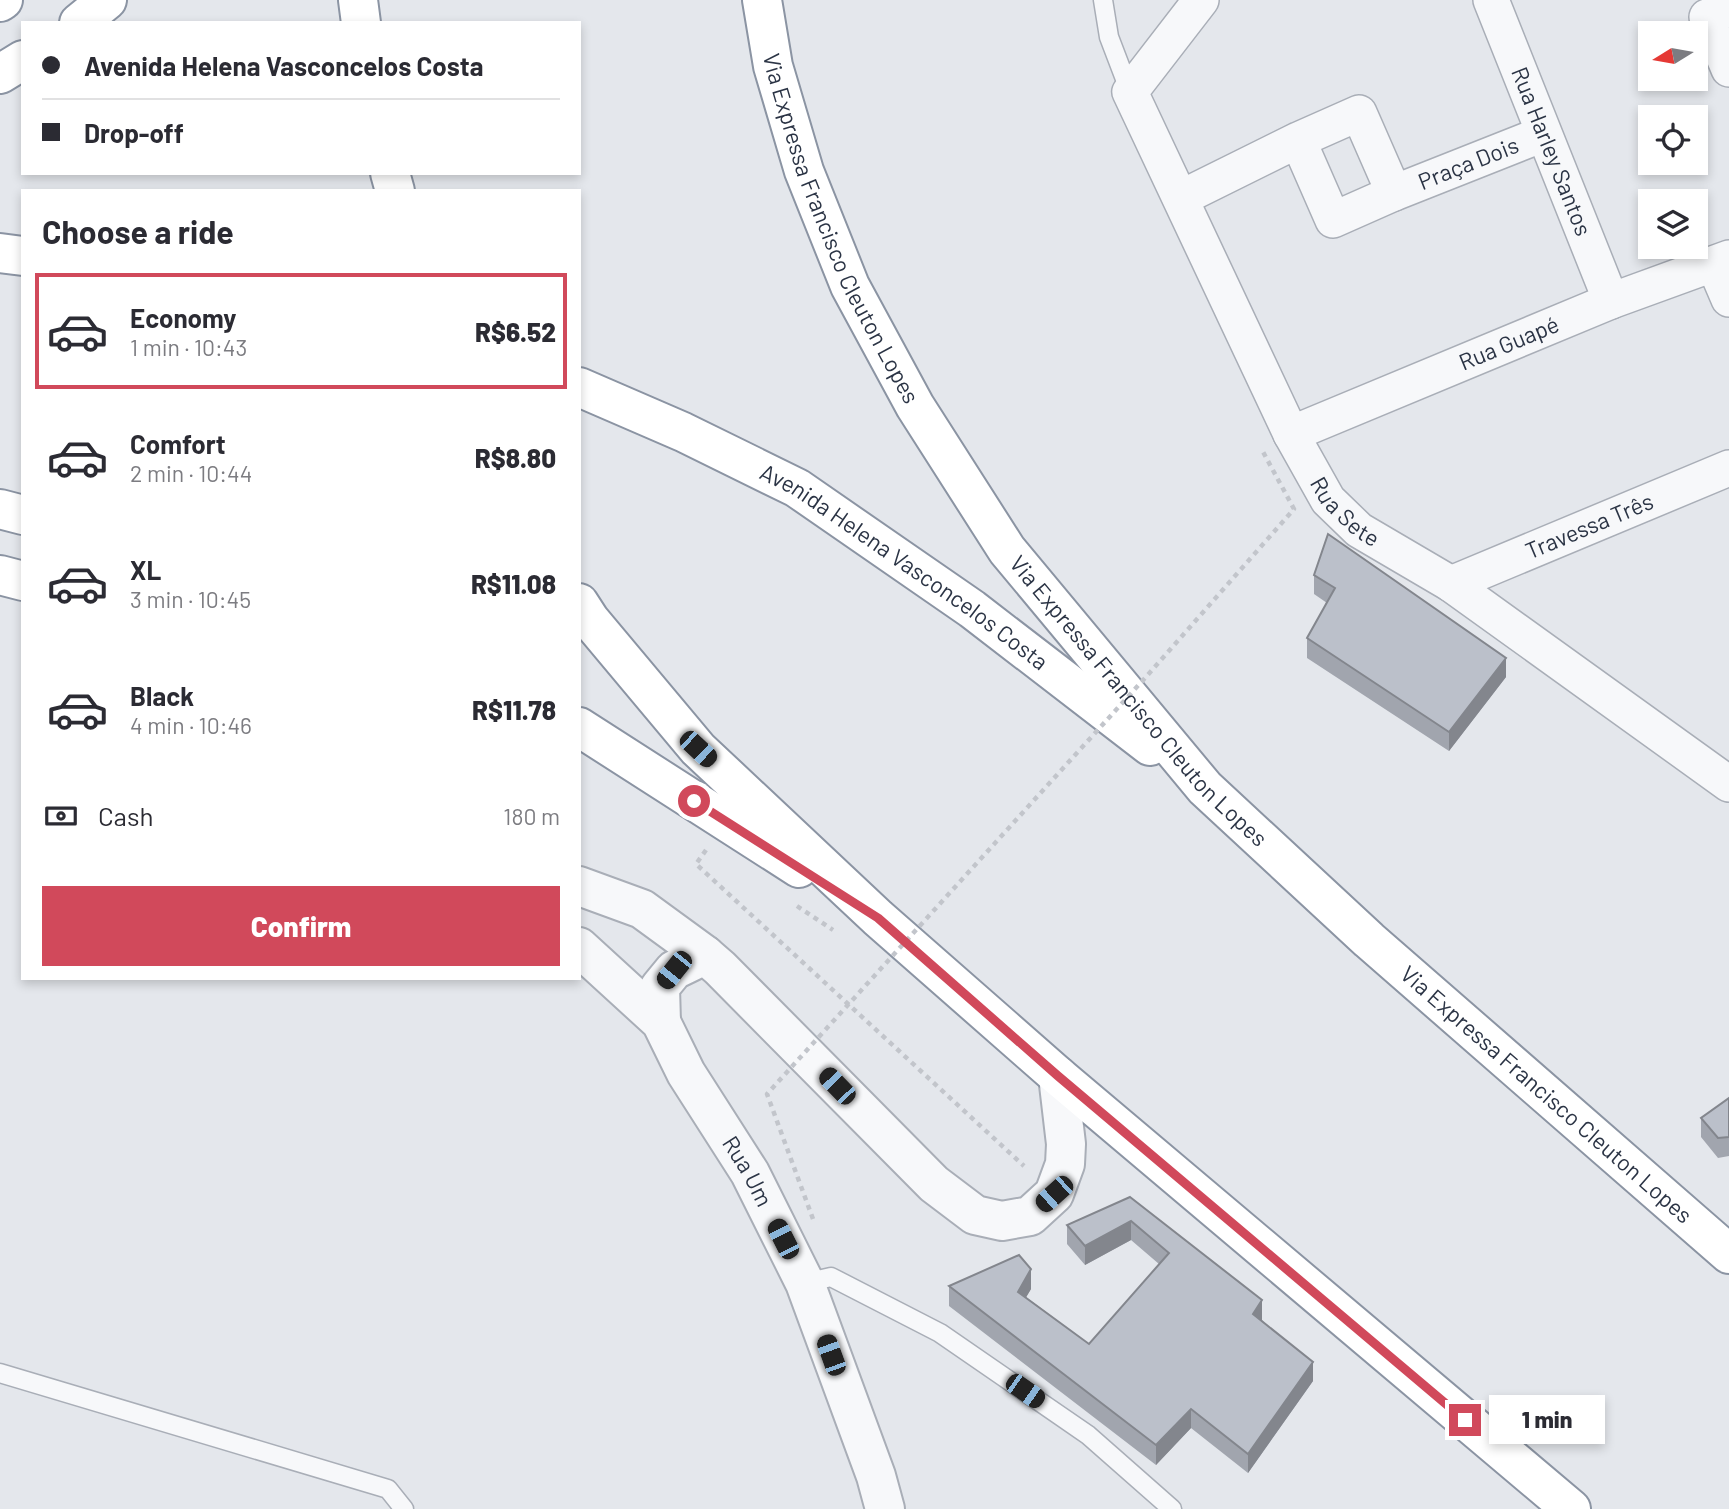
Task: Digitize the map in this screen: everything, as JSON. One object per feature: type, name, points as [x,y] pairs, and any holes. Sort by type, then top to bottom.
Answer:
[{"type":"highway","points":[[81,21],[107,0]]},
{"type":"highway","points":[[358,0],[361,21]]},
{"type":"highway","name":"Via Expressa Francisco Cleuton Lopes","points":[[762,0],[774,66],[804,171],[850,286],[915,406],[1007,550],[1205,788],[1369,940],[1729,1254]]},
{"type":"highway","points":[[0,74],[21,61]]},
{"type":"highway","points":[[0,253],[21,256]]},
{"type":"highway","name":"Avenida Helena Vasconcelos Costa","points":[[581,388],[683,432],[797,488],[972,609],[1205,788]]},
{"type":"highway","points":[[0,509],[21,514]]},
{"type":"highway","points":[[0,575],[21,580]]},
{"type":"highway","points":[[581,606],[698,749],[878,918],[1058,1076],[1571,1509]]},
{"type":"highway","points":[[581,728],[878,918]]},
{"type":"street","points":[[1130,92],[1201,0]]},
{"type":"street","name":"Rua Harley Santos","points":[[1495,1],[1543,134],[1611,301]]},
{"type":"street","points":[[1708,8],[1729,69]]},
{"type":"street","name":"Rua Sete","points":[[1130,92],[1181,198],[1276,442],[1359,530],[1451,584],[1729,784]]},
{"type":"street","name":"Praça Dois","points":[[1181,198],[1359,113],[1394,193]]},
{"type":"street","name":"Praça Dois","points":[[1298,140],[1333,220],[1543,134]]},
{"type":"street","points":[[1721,261],[1729,299]]},
{"type":"street","name":"Rua Guapé","points":[[1276,442],[1611,301],[1721,261]]},
{"type":"street","name":"Travessa Três","points":[[1451,584],[1729,468]]},
{"type":"street","points":[[581,887],[642,909],[705,955],[934,1184],[975,1215],[1002,1221],[1030,1216],[1054,1194],[1065,1164],[1066,1144],[1058,1076]]},
{"type":"street","name":"Rua Um","points":[[581,949],[661,1023],[686,1073],[750,1173],[805,1283],[876,1476],[885,1509]]},
{"type":"street","points":[[661,1023],[660,987],[674,970],[705,955]]},
{"type":"lane","points":[[1103,0],[1109,37],[1130,92]]},
{"type":"lane","points":[[805,1283],[831,1278],[940,1333],[1088,1435],[1172,1509]]},
{"type":"lane","points":[[0,1373],[388,1489],[404,1509]]},
{"type":"path","points":[[813,1219],[767,1094],[1145,678],[1294,509],[1276,442]]},
{"type":"path","points":[[707,847],[696,864],[1054,1194]]},
{"type":"building","points":[[1328,534],[1506,658],[1449,732],[1307,638],[1335,588],[1314,575]]},
{"type":"building","points":[[1729,1098],[1729,1137],[1718,1138],[1701,1118]]},
{"type":"building","points":[[1130,1197],[1262,1300],[1253,1314],[1313,1362],[1248,1454],[1191,1409],[1156,1445],[949,1286],[1019,1255],[1031,1269],[1018,1292],[1089,1344],[1169,1253],[1131,1221],[1085,1246],[1067,1225]]},
{"type":"route","points":[[694,801],[878,918],[1058,1076],[1465,1420]]}]
